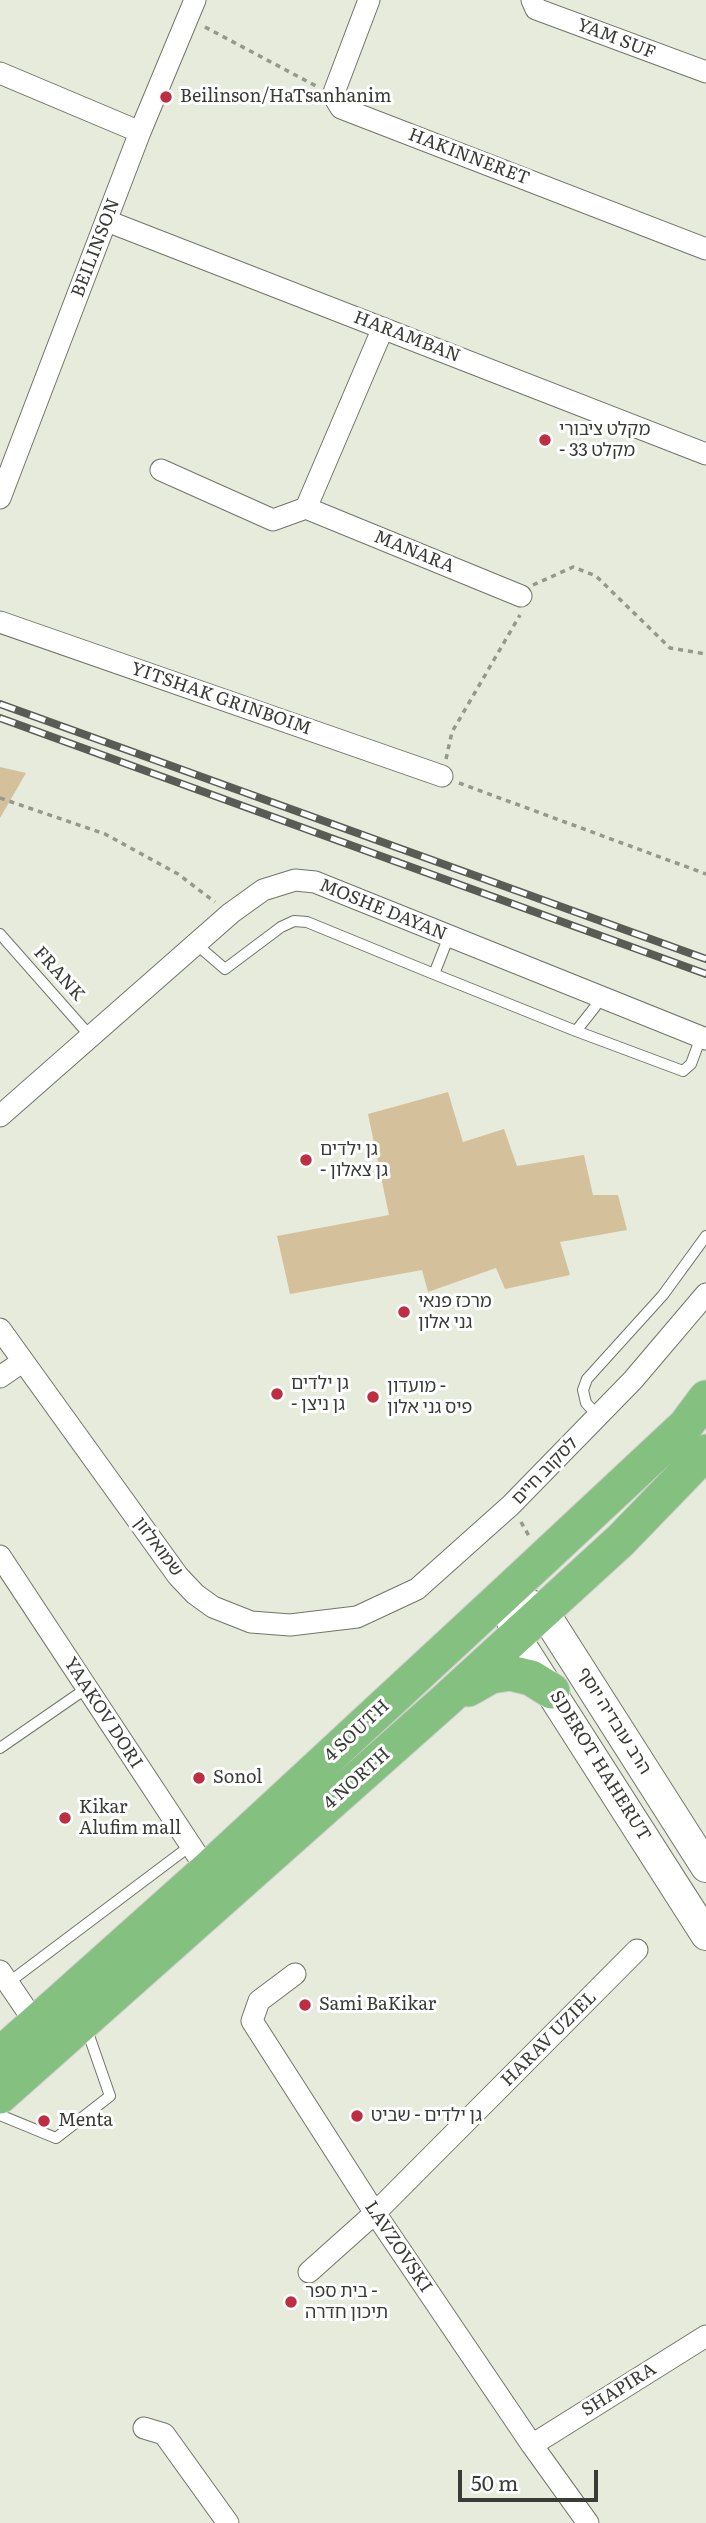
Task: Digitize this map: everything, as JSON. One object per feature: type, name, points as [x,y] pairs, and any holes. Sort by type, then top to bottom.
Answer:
[{"type":"highway","name":"4 SOUTH","points":[[0,2055],[36,2024],[198,1858],[506,1593],[686,1425],[706,1398]]},
{"type":"highway","name":"4 NORTH","points":[[0,2096],[446,1700],[621,1540],[706,1452]]},
{"type":"highway","points":[[446,1700],[491,1676],[510,1673],[531,1678],[552,1691]]},
{"type":"main road","points":[[506,1593],[543,1611]]},
{"type":"main road","name":"SDEROT HAHERUT","points":[[506,1593],[515,1636],[706,1935]]},
{"type":"main road","name":"הרב עובדיה יוסף","points":[[543,1611],[706,1867]]},
{"type":"street","points":[[333,95],[369,0]]},
{"type":"street","name":"YAM SUF","points":[[532,0],[536,9],[706,72]]},
{"type":"street","name":"BEILINSON","points":[[0,498],[140,132],[191,9]]},
{"type":"street","points":[[0,73],[140,132]]},
{"type":"street","name":"HAKINNERET","points":[[333,95],[341,108],[706,249]]},
{"type":"street","name":"HARAMBAN","points":[[107,221],[706,454]]},
{"type":"street","points":[[160,470],[273,520],[306,508],[383,328]]},
{"type":"street","name":"MANARA","points":[[306,508],[521,596]]},
{"type":"street","name":"YITSHAK GRINBOIM","points":[[0,622],[442,776]]},
{"type":"street","name":"MOSHE DAYAN","points":[[1,1112],[92,1037],[231,914],[277,883],[295,880],[315,882],[703,1038]]},
{"type":"street","name":"לסקוב חיים","points":[[357,1617],[417,1589],[512,1505],[669,1341],[706,1294]]},
{"type":"street","points":[[0,1329],[22,1362],[0,1377]]},
{"type":"street","name":"שמואלזון","points":[[22,1362],[178,1576],[195,1594],[213,1607],[251,1622],[290,1625],[357,1617]]},
{"type":"street","name":"YAAKOV DORI","points":[[0,1556],[198,1858]]},
{"type":"street","name":"HARAV UZIEL","points":[[309,2272],[375,2213],[637,1950]]},
{"type":"street","name":"LAVZOVSKI","points":[[295,1974],[259,2001],[252,2021],[375,2213],[588,2523]]},
{"type":"street","points":[[4,1977],[36,2024]]},
{"type":"street","name":"SHAPIRA","points":[[532,2445],[706,2336]]},
{"type":"street","points":[[144,2428],[163,2434],[228,2523]]},
{"type":"lane","points":[[196,944],[225,970],[281,927],[294,921],[307,922],[576,1031],[683,1071],[691,1064],[703,1038]]},
{"type":"lane","name":"FRANK","points":[[0,934],[92,1037]]},
{"type":"lane","points":[[434,974],[449,936]]},
{"type":"lane","points":[[576,1031],[594,1007],[598,996]]},
{"type":"lane","points":[[598,1416],[586,1403],[583,1390],[587,1379],[663,1295],[706,1236]]},
{"type":"lane","points":[[0,1748],[87,1688]]},
{"type":"lane","points":[[4,1977],[198,1858]]},
{"type":"lane","points":[[0,2115],[56,2138],[110,2096],[84,2021]]},
{"type":"path","points":[[191,9],[333,95]]},
{"type":"path","points":[[706,654],[670,648],[596,576],[573,567],[531,586],[521,596],[520,619],[452,732],[442,776],[706,874]]},
{"type":"path","points":[[0,798],[105,834],[178,874],[231,914]]},
{"type":"path","points":[[512,1505],[542,1560]]},
{"type":"shaded area","points":[[0,767],[26,773],[0,818]]},
{"type":"shaded area","points":[[448,1092],[463,1142],[504,1129],[517,1166],[584,1155],[593,1195],[618,1195],[627,1230],[560,1242],[570,1275],[505,1289],[496,1268],[428,1292],[422,1270],[290,1294],[277,1236],[389,1215],[368,1114]]},
{"type":"railway","points":[[0,704],[706,959]]},
{"type":"railway","points":[[0,718],[706,974]]},
{"type":"place","name":"Beilinson/HaTsanhanim","points":[[166,97]]},
{"type":"place","name":"מקלט ציבורי - מקלט 33","points":[[545,440]]},
{"type":"place","name":"גן ילדים - גן צאלון","points":[[306,1160]]},
{"type":"place","name":"מרכז פנאי גני אלון","points":[[404,1312]]},
{"type":"place","name":"גן ילדים - גן ניצן","points":[[277,1394]]},
{"type":"place","name":"מועדון - פיס גני אלון","points":[[373,1397]]},
{"type":"place","name":"Sonol","points":[[199,1778]]},
{"type":"place","name":"Kikar Alufim mall","points":[[65,1818]]},
{"type":"place","name":"Sami BaKikar","points":[[305,2005]]},
{"type":"place","name":"גן ילדים - שביט","points":[[357,2116]]},
{"type":"place","name":"Menta","points":[[44,2121]]},
{"type":"place","name":"בית ספר - תיכון חדרה","points":[[291,2302]]}]
